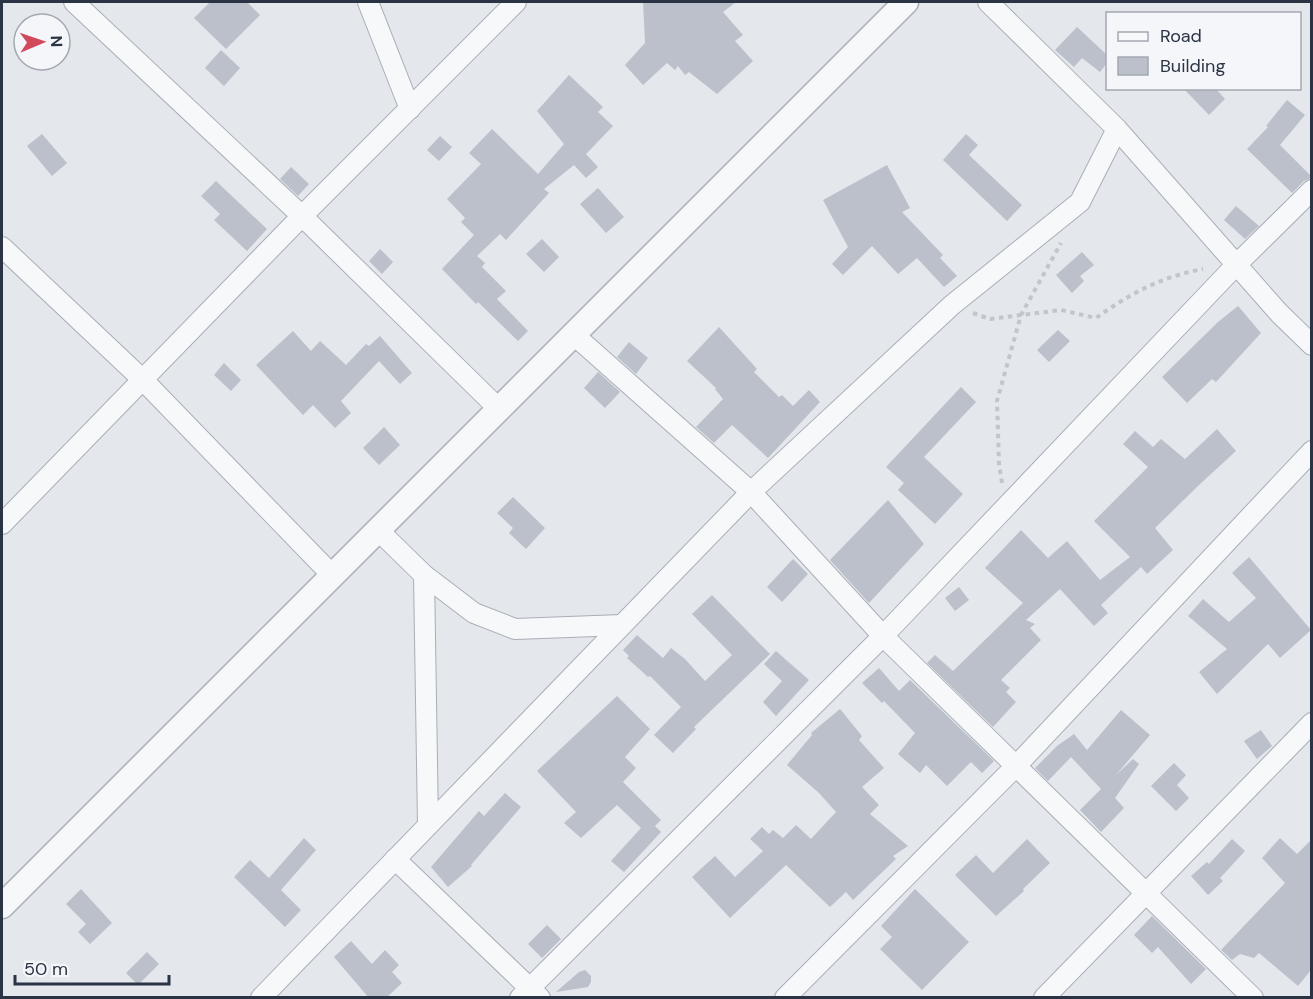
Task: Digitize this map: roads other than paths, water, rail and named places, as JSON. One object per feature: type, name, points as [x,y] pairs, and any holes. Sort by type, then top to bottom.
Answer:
[{"type":"street","points":[[74,2],[302,216],[499,409]]},
{"type":"street","points":[[368,2],[410,109]]},
{"type":"street","points":[[2,524],[302,216],[516,2]]},
{"type":"street","points":[[2,906],[906,2]]},
{"type":"street","points":[[988,2],[1117,129],[1279,314],[1311,345]]},
{"type":"street","points":[[261,998],[751,492],[952,305],[1080,202],[1117,129]]},
{"type":"street","points":[[395,859],[530,994],[883,636],[1237,264],[1311,190]]},
{"type":"street","points":[[2,247],[143,380],[332,575]]},
{"type":"street","points":[[573,334],[751,492],[883,636],[1253,998]]},
{"type":"street","points":[[785,998],[1016,766],[1311,451]]},
{"type":"street","points":[[378,530],[424,575],[474,613],[515,629],[622,625]]},
{"type":"street","points":[[424,575],[428,825]]},
{"type":"street","points":[[1044,998],[1311,723]]}]
